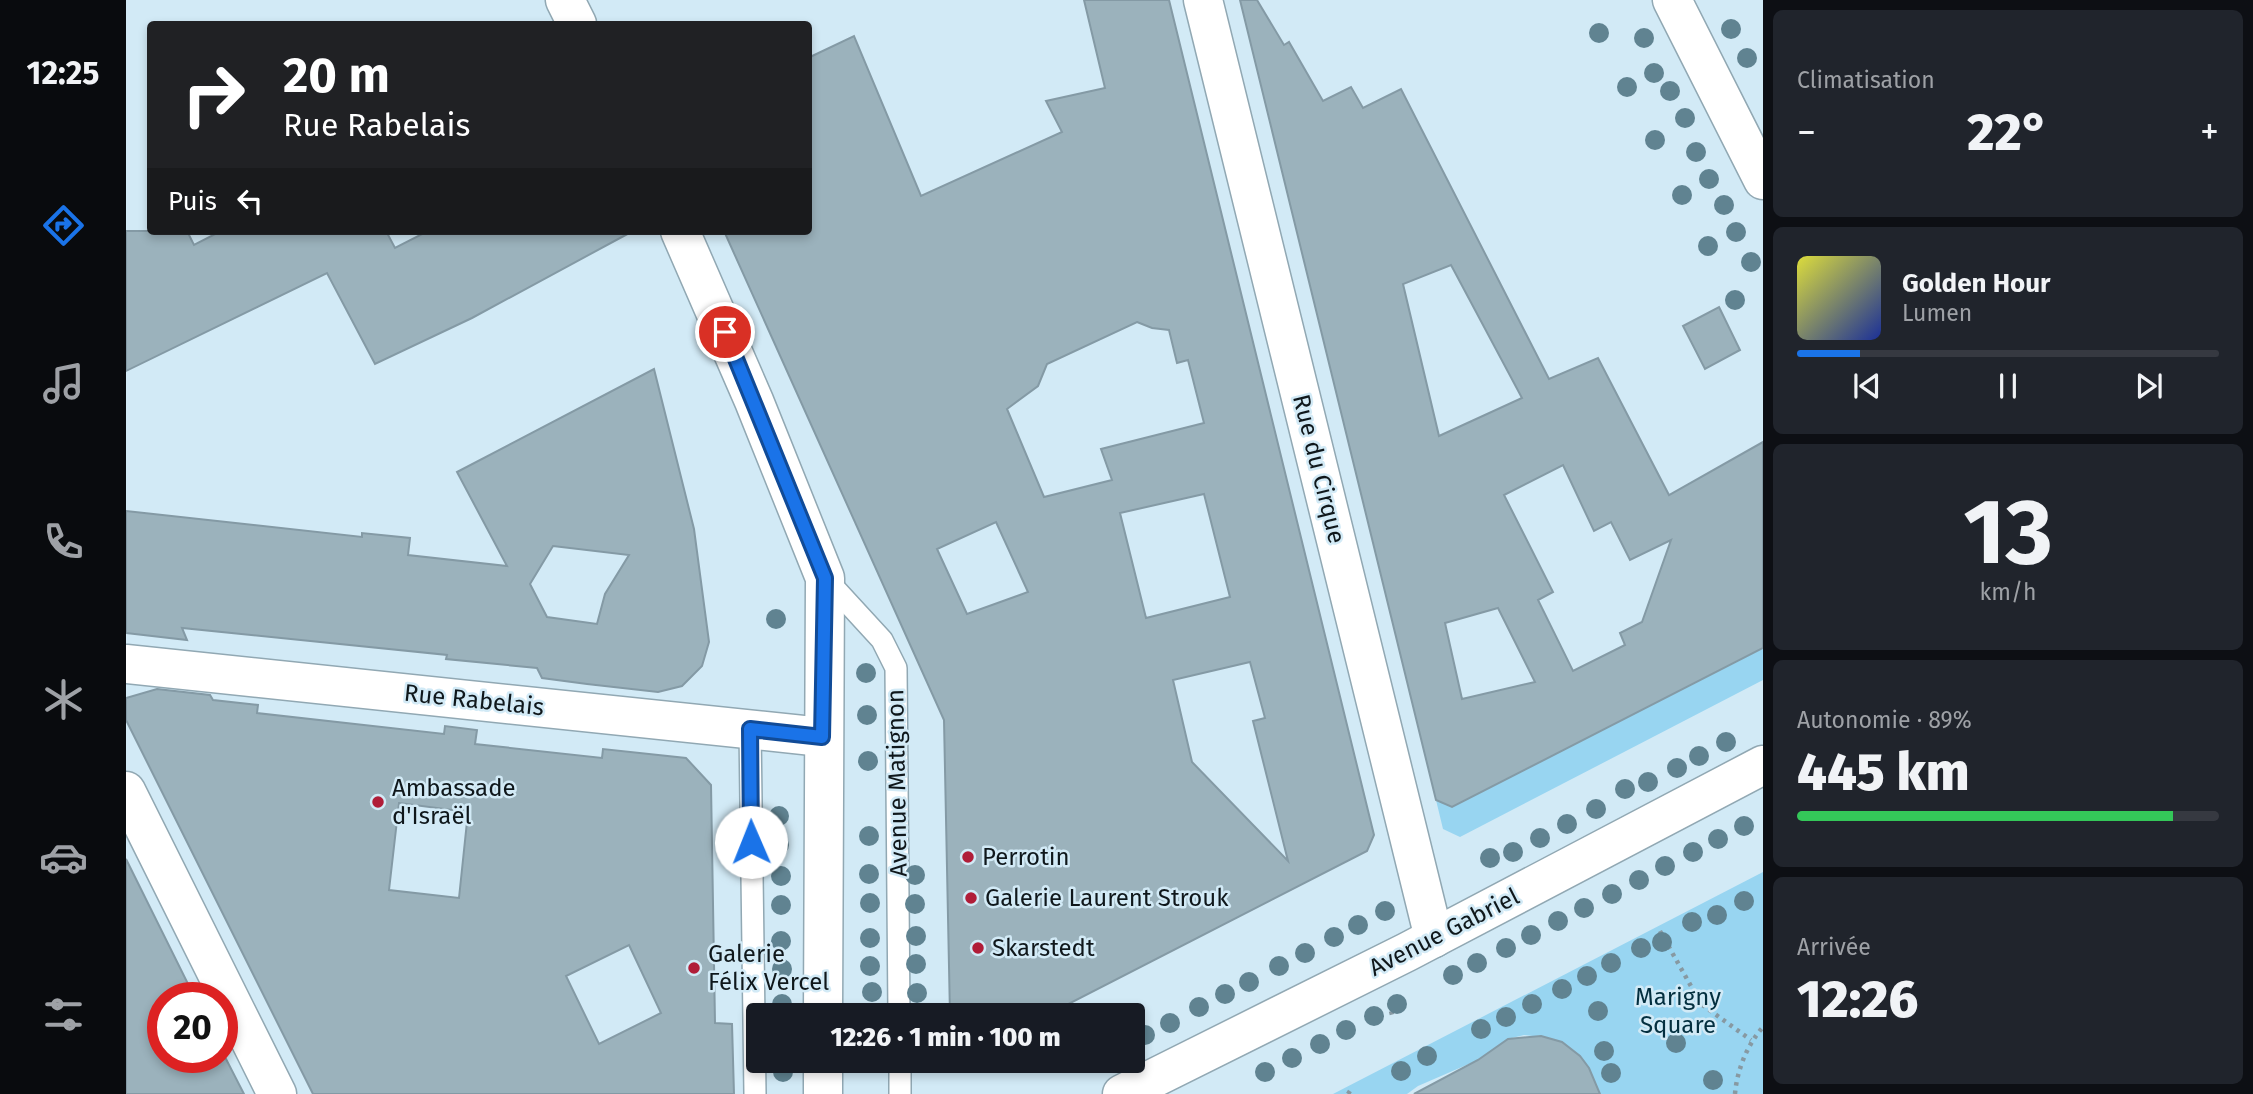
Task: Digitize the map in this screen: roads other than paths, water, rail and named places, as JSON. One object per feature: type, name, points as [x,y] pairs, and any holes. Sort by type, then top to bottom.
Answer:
[{"type":"street","points":[[565,0],[576,21]]},
{"type":"street","name":"Rue du Cirque","points":[[1203,0],[1434,938]]},
{"type":"street","points":[[1672,0],[1763,180]]},
{"type":"street","name":"Avenue Matignon","points":[[682,235],[754,401],[825,578],[822,737],[823,1003]]},
{"type":"street","name":"Rue Rabelais","points":[[126,664],[822,737]]},
{"type":"street","name":"Avenue Gabriel","points":[[1122,1094],[1434,938],[1763,765]]},
{"type":"street","points":[[126,791],[276,1094]]},
{"type":"street","points":[[823,1073],[823,1094]]},
{"type":"lane","name":"Avenue Matignon","points":[[825,578],[883,640],[896,668],[899,1003]]},
{"type":"lane","points":[[750,729],[755,1094]]},
{"type":"lane","points":[[900,1073],[900,1094]]},
{"type":"place","name":"Ambassade d'Israël","points":[[378,802]]},
{"type":"place","name":"Perrotin","points":[[968,857]]},
{"type":"place","name":"Galerie Laurent Strouk","points":[[971,898]]},
{"type":"place","name":"Skarstedt","points":[[978,948]]},
{"type":"place","name":"Galerie Félix Vercel","points":[[694,968]]},
{"type":"park label","name":"Marigny Square","points":[[1678,1011]]}]
